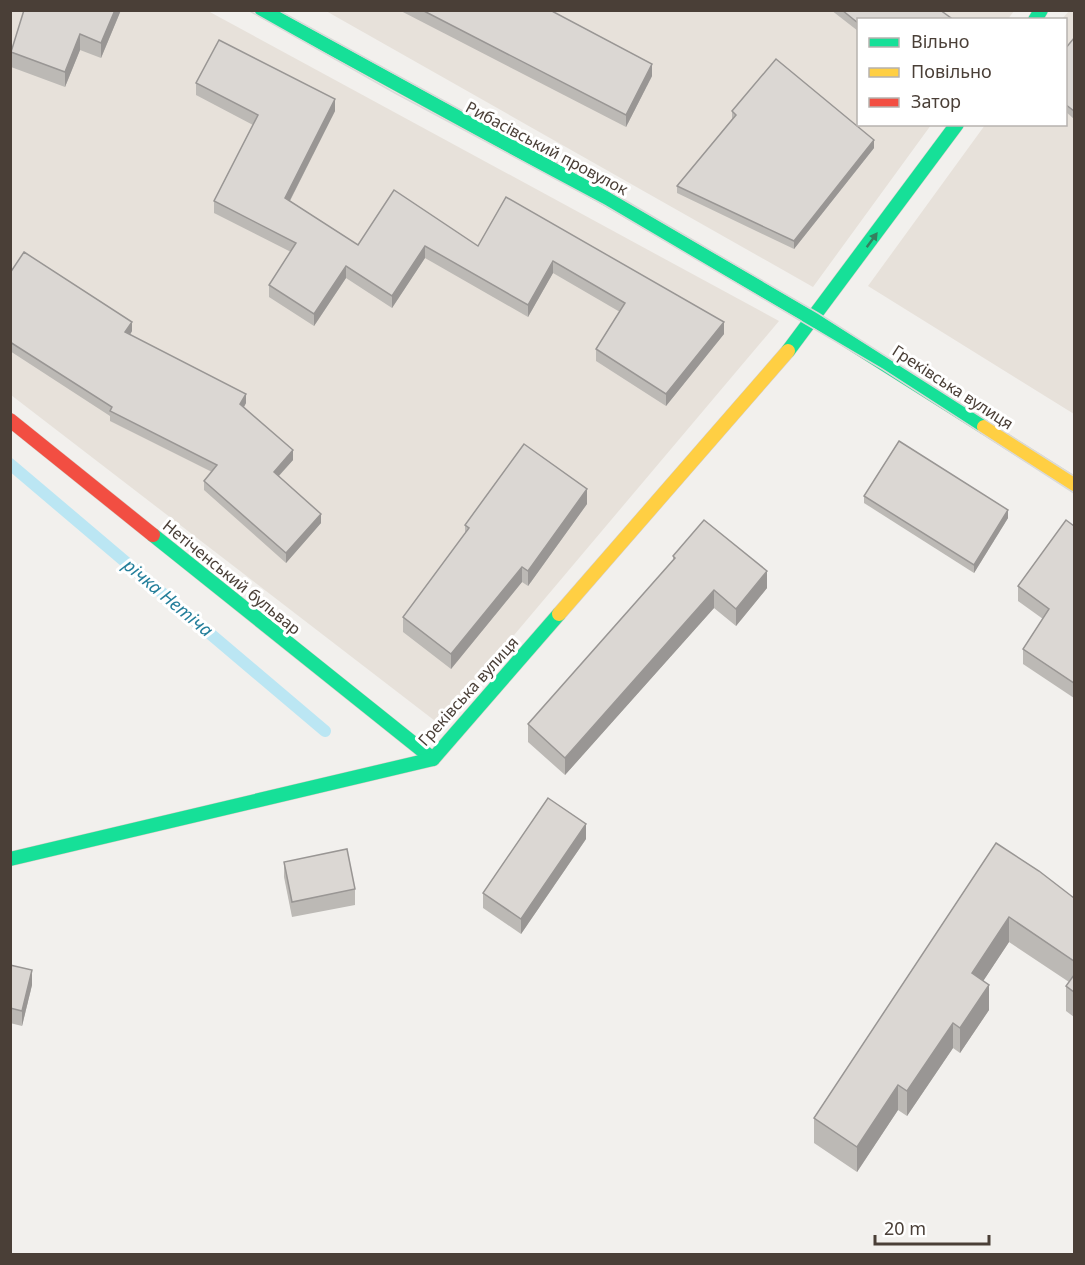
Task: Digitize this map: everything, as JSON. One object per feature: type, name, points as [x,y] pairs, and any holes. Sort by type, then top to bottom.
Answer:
[{"type":"street","name":"Рибасівський провулок","points":[[262,10],[398,87],[607,199],[813,319]]},
{"type":"street","name":"Греківська вулиця","points":[[10,859],[433,759],[813,319],[956,126]]},
{"type":"street","name":"Греківська вулиця","points":[[813,319],[1074,484]]},
{"type":"street","name":"Нетіченський бульвар","points":[[10,420],[433,759]]},
{"type":"shaded area","points":[[10,11],[208,11],[779,321],[439,724],[11,395]]},
{"type":"shaded area","points":[[326,11],[1014,11],[1009,18],[857,18],[857,126],[930,126],[813,287]]},
{"type":"shaded area","points":[[1069,11],[1074,11],[1074,414],[868,286],[984,126],[1067,126],[1067,18],[1063,18]]},
{"type":"building","points":[[24,10],[115,10],[101,43],[80,34],[65,72],[11,52]]},
{"type":"building","points":[[422,10],[550,10],[652,64],[626,115]]},
{"type":"building","points":[[842,10],[940,10],[951,18],[857,18],[857,22]]},
{"type":"building","points":[[1074,38],[1074,111],[1067,106],[1067,47]]},
{"type":"building","points":[[219,40],[335,99],[285,198],[358,245],[394,190],[478,246],[506,197],[724,322],[666,394],[596,349],[625,303],[553,261],[528,305],[425,246],[392,296],[346,266],[314,314],[269,285],[296,243],[214,201],[258,115],[196,83]]},
{"type":"building","points":[[776,59],[874,140],[794,241],[677,186],[736,115],[732,111]]},
{"type":"building","points":[[24,252],[132,322],[125,332],[246,394],[240,404],[293,450],[274,472],[321,514],[286,553],[204,481],[217,465],[110,411],[112,407],[10,342],[10,273]]},
{"type":"building","points":[[899,441],[1008,510],[974,565],[864,496]]},
{"type":"building","points":[[524,444],[587,489],[528,571],[522,567],[451,654],[403,617],[469,528],[465,525]]},
{"type":"building","points":[[704,520],[767,571],[736,609],[714,590],[565,758],[528,724],[675,558],[673,556]]},
{"type":"building","points":[[1066,520],[1074,526],[1074,683],[1023,649],[1049,609],[1018,586]]},
{"type":"building","points":[[548,798],[586,824],[521,919],[483,893]]},
{"type":"building","points":[[996,843],[1039,871],[1074,898],[1074,961],[1009,917],[972,973],[989,985],[960,1028],[953,1023],[907,1091],[898,1085],[857,1147],[814,1118]]},
{"type":"building","points":[[347,849],[355,889],[292,902],[284,862]]},
{"type":"building","points":[[10,965],[32,970],[22,1011],[10,1008]]},
{"type":"building","points":[[1074,975],[1074,992],[1066,986]]},
{"type":"waterway","name":"річка Нетіча","points":[[10,464],[325,731]]},
{"type":"tram line","points":[[248,10],[395,93],[604,205],[882,369],[1074,493]]},
{"type":"tram line","points":[[278,10],[611,192],[818,313],[1074,476]]},
{"type":"traffic: fast","points":[[262,10],[607,199],[813,319],[984,427]]},
{"type":"traffic: fast","points":[[1036,18],[1041,10]]},
{"type":"traffic: fast","points":[[788,351],[956,126]]},
{"type":"traffic: fast","points":[[153,535],[433,759]]},
{"type":"traffic: fast","points":[[10,859],[433,759],[559,614]]},
{"type":"traffic: slow","points":[[559,614],[788,351]]},
{"type":"traffic: slow","points":[[984,427],[1074,484]]},
{"type":"traffic: jam","points":[[10,420],[153,535]]}]
